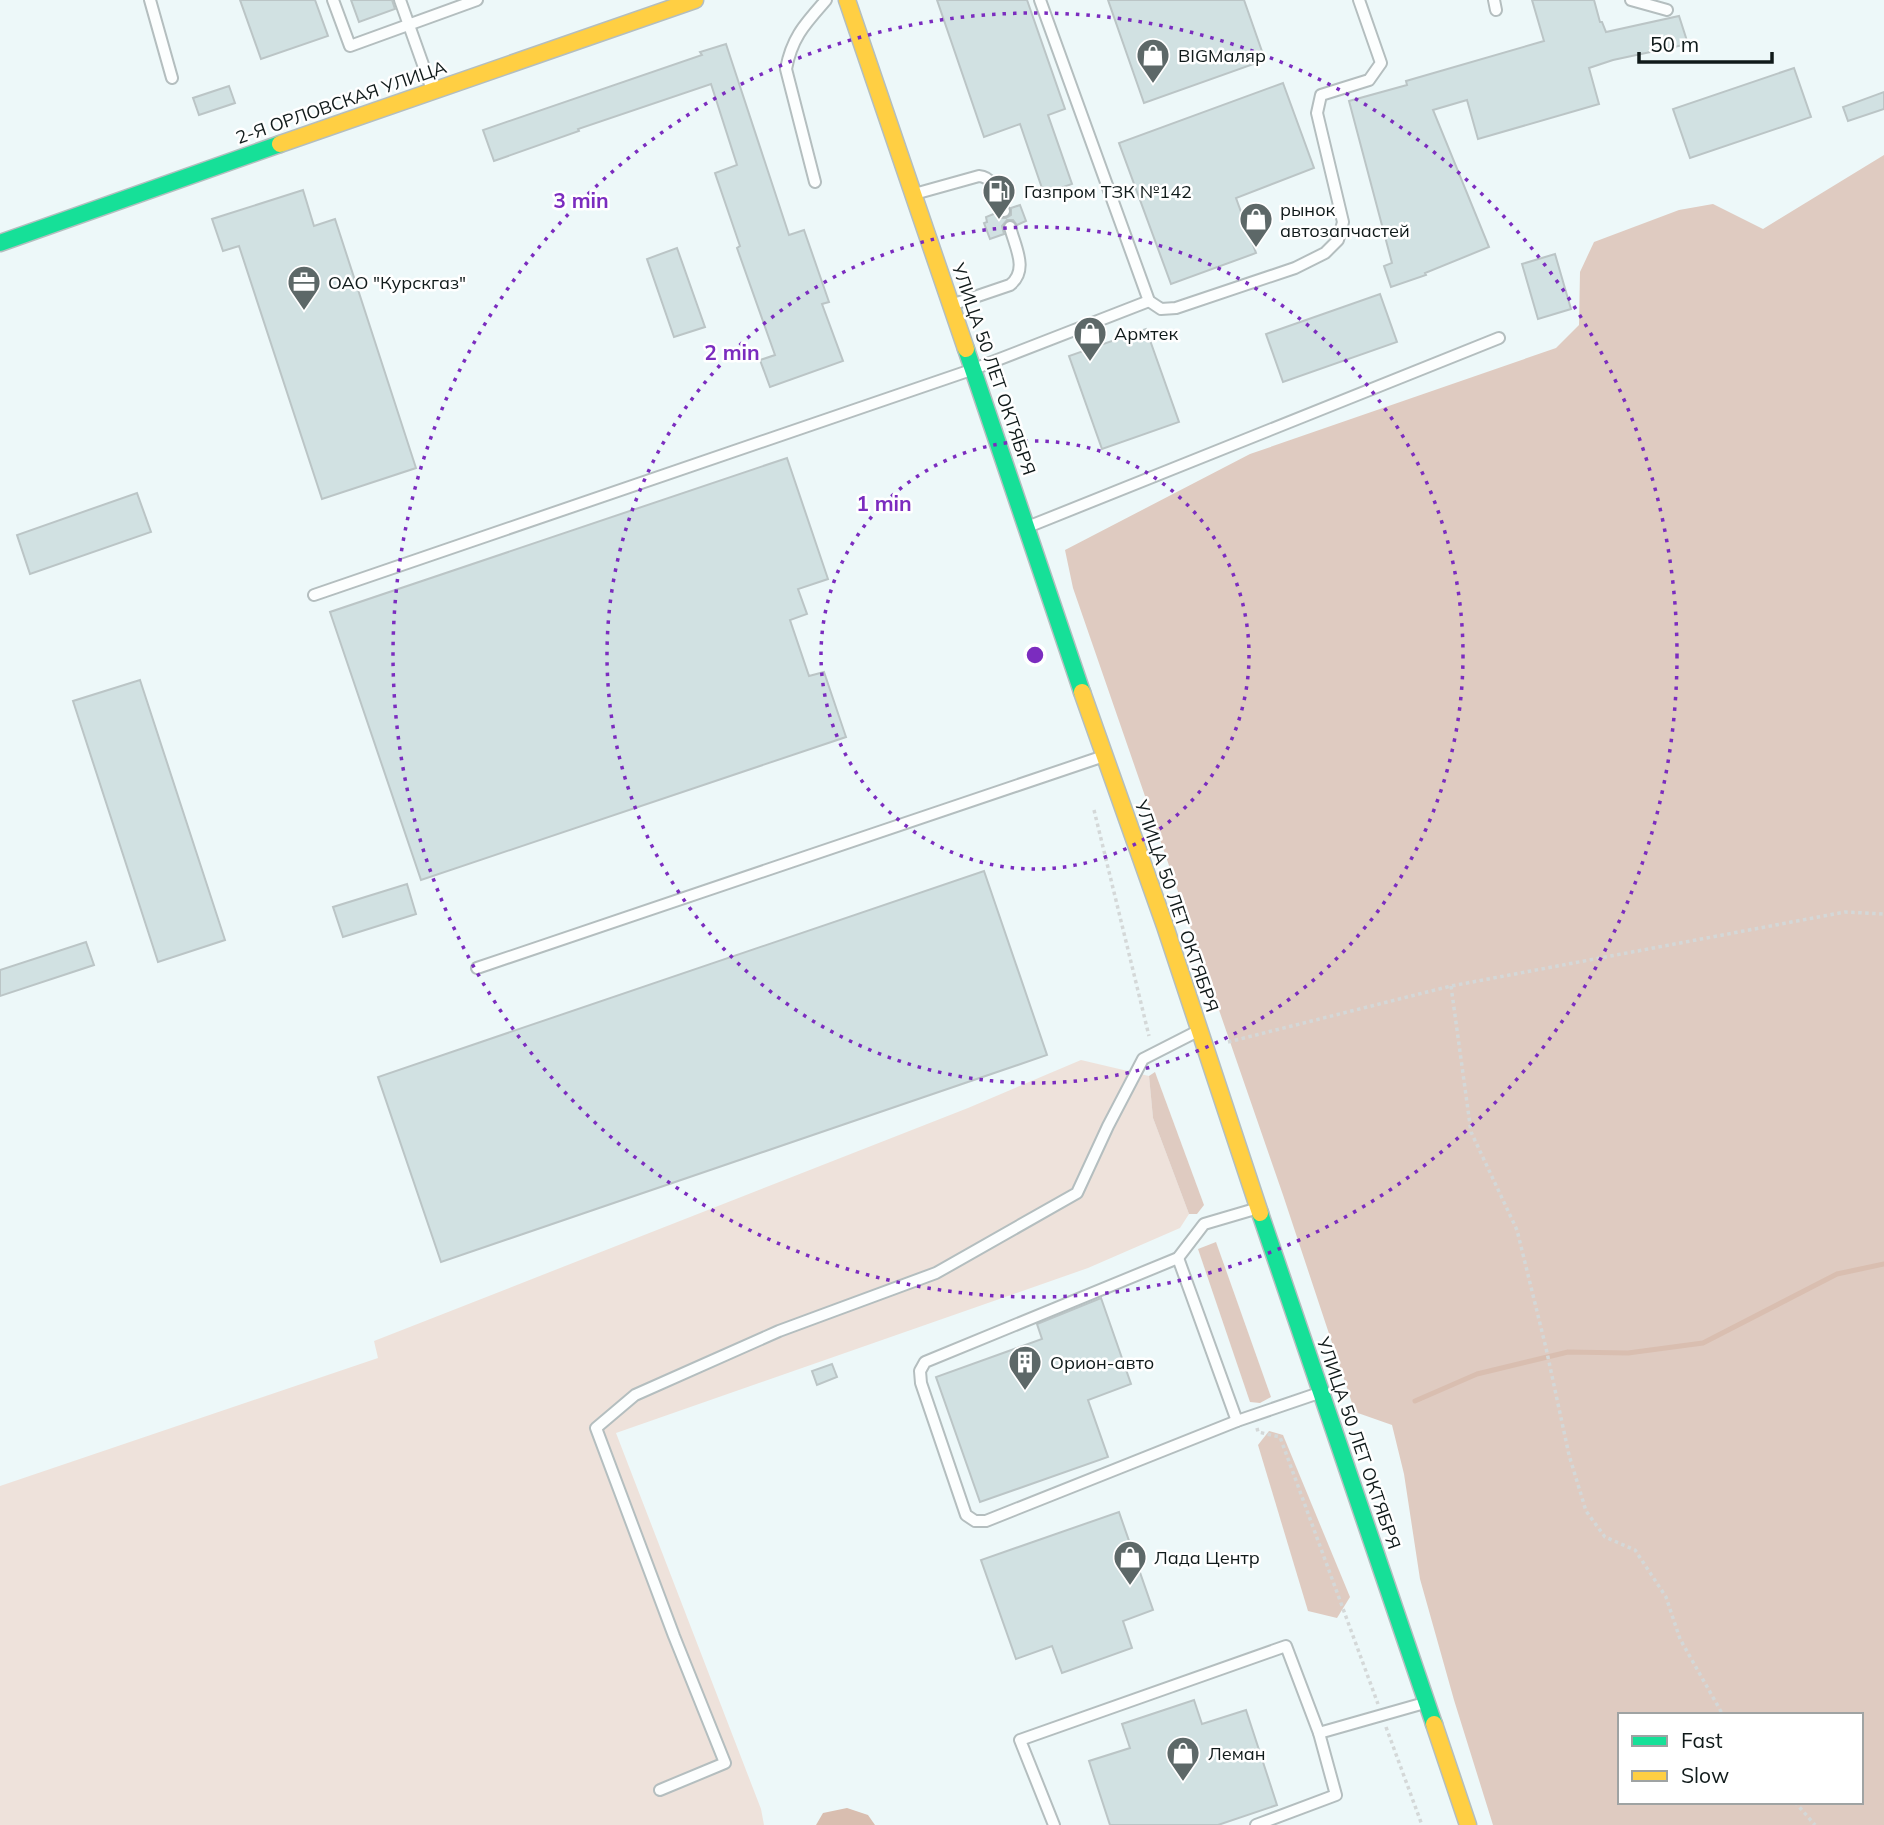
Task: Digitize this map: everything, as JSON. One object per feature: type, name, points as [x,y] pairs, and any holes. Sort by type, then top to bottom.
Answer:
[{"type":"main road","name":"2-Я ОРЛОВСКАЯ УЛИЦА","points":[[0,243],[695,0]]},
{"type":"main road","name":"УЛИЦА 50 ЛЕТ ОКТЯБРЯ","points":[[847,0],[1104,756],[1206,1047],[1258,1208],[1468,1825]]},
{"type":"lane","points":[[150,0],[172,79]]},
{"type":"lane","points":[[333,0],[350,46],[477,0]]},
{"type":"lane","points":[[400,0],[432,90]]},
{"type":"lane","points":[[815,182],[786,69],[798,33],[826,0]]},
{"type":"lane","points":[[1040,0],[1149,301],[1161,309],[1176,308],[1295,268],[1325,253],[1338,240],[1343,222],[1317,113],[1321,95],[1369,80],[1381,63],[1359,0]]},
{"type":"lane","points":[[1631,0],[1667,10]]},
{"type":"lane","points":[[914,195],[979,176],[985,177],[990,180],[1004,211]]},
{"type":"lane","points":[[951,306],[1010,285],[1017,279],[1020,267],[1010,227]]},
{"type":"lane","points":[[314,595],[974,369],[1149,301]]},
{"type":"lane","points":[[1027,527],[1499,338]]},
{"type":"lane","points":[[477,968],[1104,756]]},
{"type":"lane","points":[[660,1790],[725,1763],[596,1428],[635,1395],[779,1331],[936,1273],[1077,1193],[1143,1059],[1200,1030]]},
{"type":"lane","points":[[1258,1208],[1204,1224],[1178,1258],[925,1362],[920,1371],[920,1383],[965,1515],[975,1521],[986,1521],[1237,1421],[1321,1392]]},
{"type":"lane","points":[[1178,1258],[1237,1421]]},
{"type":"lane","points":[[1054,1825],[1020,1740],[1286,1646],[1319,1733],[1336,1796],[1256,1825]]},
{"type":"lane","points":[[1319,1733],[1427,1702]]},
{"type":"path","points":[[1206,1047],[1451,986],[1846,912],[1884,914]]},
{"type":"path","points":[[1451,986],[1471,1132],[1517,1230],[1570,1455],[1586,1511],[1605,1537],[1635,1550],[1666,1597],[1680,1639],[1722,1713]]},
{"type":"path","points":[[1257,1414],[1258,1432],[1280,1437],[1422,1825]]},
{"type":"path","points":[[1797,1804],[1815,1825]]},
{"type":"shaded area","points":[[1884,155],[1884,1825],[1493,1825],[1420,1579],[1404,1474],[1392,1425],[1355,1412],[1283,1195],[1073,588],[1065,550],[1250,454],[1556,348],[1579,325],[1580,272],[1594,242],[1679,210],[1713,204],[1763,229]]},
{"type":"shaded area","points":[[1081,1060],[1149,1076],[1153,1118],[1189,1214],[1180,1228],[1088,1268],[616,1433],[761,1809],[764,1825],[0,1825],[0,1486],[378,1358],[374,1341],[968,1108]]},
{"type":"shaded area","points":[[1155,1072],[1204,1205],[1197,1214],[1189,1214],[1153,1118],[1149,1076]]},
{"type":"shaded area","points":[[1216,1242],[1271,1397],[1260,1403],[1250,1402],[1198,1249]]},
{"type":"shaded area","points":[[1269,1431],[1283,1435],[1350,1597],[1337,1618],[1308,1611],[1258,1445]]},
{"type":"shaded area","points":[[847,1808],[868,1815],[875,1825],[816,1825],[823,1813]]},
{"type":"building","points":[[240,0],[315,0],[328,36],[261,59]]},
{"type":"building","points":[[351,0],[392,0],[395,9],[359,22]]},
{"type":"building","points":[[937,0],[1027,0],[1065,109],[1048,115],[1072,184],[1044,194],[1020,124],[984,137]]},
{"type":"building","points":[[1108,0],[1244,0],[1265,60],[1144,103]]},
{"type":"building","points":[[1532,0],[1594,0],[1600,22],[1606,32],[1679,16],[1688,44],[1613,60],[1589,68],[1599,104],[1478,139],[1467,100],[1433,110],[1489,247],[1425,273],[1426,275],[1391,287],[1384,266],[1392,263],[1349,101],[1407,85],[1406,81],[1544,41]]},
{"type":"building","points":[[726,44],[789,235],[804,230],[829,302],[822,304],[843,361],[770,387],[760,360],[775,355],[737,248],[740,246],[715,173],[737,165],[711,84],[494,161],[483,130],[702,55],[700,52]]},
{"type":"building","points":[[1794,68],[1811,117],[1690,158],[1673,109]]},
{"type":"building","points":[[1283,83],[1314,168],[1236,198],[1256,253],[1171,284],[1119,143]]},
{"type":"building","points":[[229,86],[235,103],[199,115],[193,98]]},
{"type":"building","points":[[1884,92],[1884,109],[1848,121],[1843,107]]},
{"type":"building","points":[[303,190],[314,226],[335,219],[416,468],[322,499],[239,246],[223,251],[212,219]]},
{"type":"building","points":[[1020,205],[1026,221],[1017,225],[1013,220],[1007,220],[1002,226],[1004,234],[990,239],[984,223],[987,222],[986,217],[996,213],[1000,218],[1006,218],[1011,215],[1011,208]]},
{"type":"building","points":[[677,248],[705,327],[674,337],[647,259]]},
{"type":"building","points":[[1555,254],[1571,309],[1538,319],[1522,264]]},
{"type":"building","points":[[1380,294],[1397,342],[1283,382],[1266,334]]},
{"type":"building","points":[[1146,329],[1179,422],[1102,449],[1069,356]]},
{"type":"building","points":[[787,458],[828,579],[798,589],[807,614],[790,620],[809,676],[824,672],[846,737],[421,880],[330,612]]},
{"type":"building","points":[[137,493],[151,532],[30,574],[17,535]]},
{"type":"building","points":[[140,680],[225,940],[158,962],[73,701]]},
{"type":"building","points":[[984,871],[1047,1055],[441,1262],[378,1077]]},
{"type":"building","points":[[407,884],[416,914],[343,937],[333,907]]},
{"type":"building","points":[[86,942],[94,965],[0,996],[0,970]]},
{"type":"building","name":"Орион-авто","points":[[1101,1298],[1131,1384],[1088,1400],[1108,1457],[980,1502],[936,1377],[1042,1339],[1037,1324]]},
{"type":"building","points":[[832,1364],[837,1377],[817,1385],[812,1371]]},
{"type":"building","points":[[1119,1512],[1153,1610],[1123,1621],[1132,1648],[1062,1673],[1052,1646],[1016,1659],[981,1560]]},
{"type":"building","name":"Леман","points":[[1194,1700],[1202,1724],[1246,1710],[1277,1805],[1218,1825],[1110,1825],[1089,1761],[1130,1748],[1122,1724]]},
{"type":"waterway","points":[[1415,1401],[1477,1374],[1568,1352],[1628,1353],[1703,1343],[1837,1274],[1884,1264]]},
{"type":"traffic: fast","points":[[0,243],[280,144]]},
{"type":"traffic: fast","points":[[966,349],[1082,692]]},
{"type":"traffic: fast","points":[[1260,1213],[1434,1724]]},
{"type":"traffic: slow","points":[[280,144],[695,0]]},
{"type":"traffic: slow","points":[[847,0],[966,349]]},
{"type":"traffic: slow","points":[[1082,692],[1165,926],[1260,1213]]},
{"type":"traffic: slow","points":[[1434,1724],[1468,1825]]},
{"type":"place","name":"BIGМаляр","points":[[1153,85]]},
{"type":"place","name":"Газпром ТЗК №142","points":[[999,221]]},
{"type":"place","name":"рынок автозапчастей","points":[[1256,249]]},
{"type":"place","name":"ОАО \"Курскгаз\"","points":[[304,312]]},
{"type":"place","name":"Армтек","points":[[1090,363]]},
{"type":"place","name":"Орион-авто","points":[[1025,1392]]},
{"type":"place","name":"Лада Центр","points":[[1130,1587]]},
{"type":"place","name":"Леман","points":[[1183,1783]]}]
